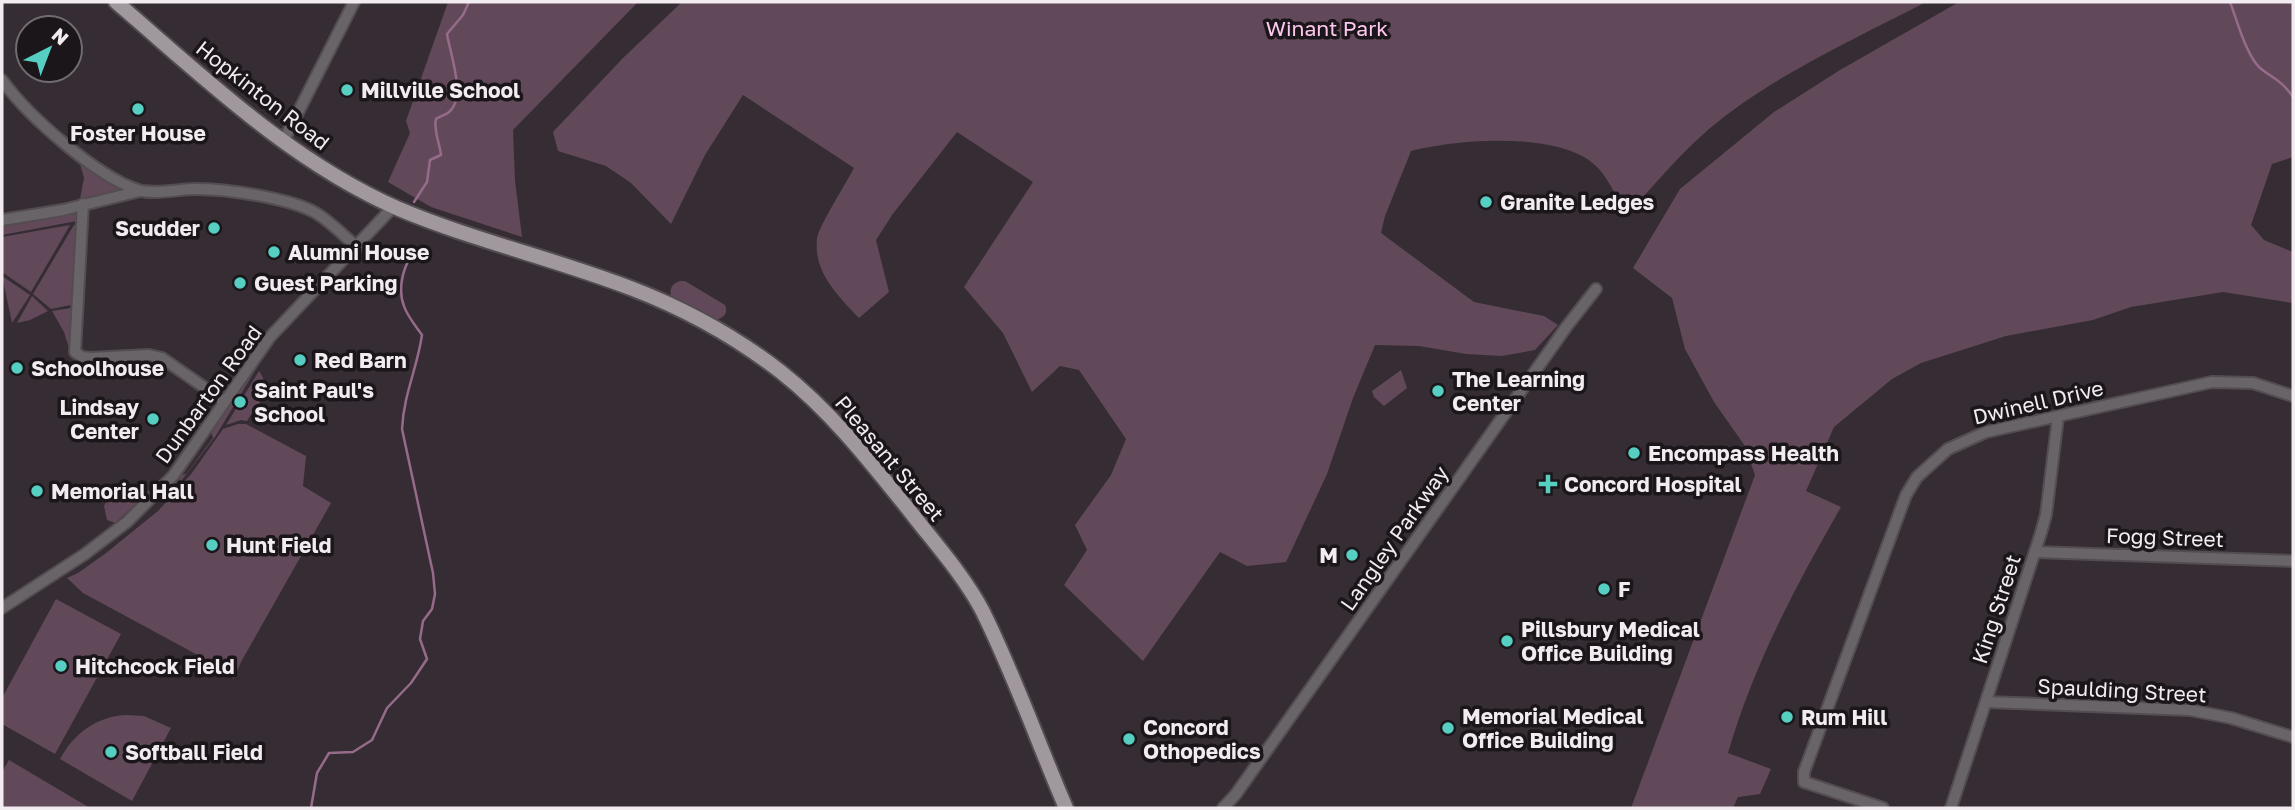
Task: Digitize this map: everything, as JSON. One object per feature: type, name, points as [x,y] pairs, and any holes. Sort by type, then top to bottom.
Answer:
[{"type":"main road","name":"Hopkinton Road","points":[[116,2],[284,142],[316,165],[394,206]]},
{"type":"main road","name":"Pleasant Street","points":[[394,206],[460,232],[632,289],[660,301],[710,326],[762,359],[810,397],[846,432],[972,592],[999,648],[1066,808]]},
{"type":"street","points":[[284,142],[354,2]]},
{"type":"street","points":[[2,80],[26,108],[57,136],[106,174],[140,191]]},
{"type":"street","points":[[2,220],[140,191],[197,188],[294,204],[321,216],[357,247]]},
{"type":"street","points":[[83,204],[75,352],[90,358],[149,355],[162,358],[224,401]]},
{"type":"street","name":"Dunbarton Road","points":[[2,608],[85,554],[127,522],[174,476],[270,337],[394,206]]},
{"type":"street","name":"Langley Parkway","points":[[1223,808],[1236,794],[1559,337],[1596,289]]},
{"type":"street","name":"Dwinell Drive","points":[[1883,808],[1804,782],[1804,772],[1906,495],[1917,477],[1948,449],[1986,432],[2212,382],[2253,383],[2293,396]]},
{"type":"street","name":"King Street","points":[[1951,808],[2046,515],[2058,417]]},
{"type":"street","name":"Fogg Street","points":[[2035,552],[2293,561]]},
{"type":"street","name":"Spaulding Street","points":[[1987,702],[2190,710],[2231,718],[2293,737]]},
{"type":"green space","points":[[448,2],[638,2],[513,130],[515,181],[522,237],[431,207],[388,182],[410,133],[406,121]]},
{"type":"green space","name":"Winant Park","points":[[682,2],[1926,2],[1814,60],[1733,110],[1687,149],[1627,215],[1599,169],[1583,157],[1562,148],[1537,143],[1482,141],[1411,151],[1381,233],[1474,302],[1544,316],[1558,325],[1535,350],[1502,356],[1466,354],[1419,346],[1375,345],[1353,398],[1327,474],[1286,562],[1247,566],[1220,552],[1143,661],[1064,585],[1087,550],[1075,525],[1111,475],[1126,439],[1079,370],[1060,366],[1032,392],[1003,333],[964,287],[1033,182],[957,132],[892,215],[876,240],[889,292],[859,318],[829,283],[823,273],[817,251],[817,239],[822,225],[854,168],[743,95],[705,155],[671,224],[631,183],[606,166],[558,151],[553,132],[623,58]]},
{"type":"green space","points":[[1959,2],[2293,2],[2293,157],[2272,164],[2251,225],[2264,240],[2293,252],[2293,303],[2223,292],[2131,307],[2093,320],[2006,336],[1921,363],[1892,379],[1834,427],[1806,491],[1841,507],[1763,657],[1728,753],[1771,769],[1760,794],[1738,797],[1733,808],[1631,808],[1755,475],[1745,446],[1714,402],[1685,349],[1672,298],[1633,268],[1680,189],[1774,112],[1840,70]]},
{"type":"green space","points":[[79,160],[123,188],[121,192],[81,201],[84,178]]},
{"type":"green space","points":[[72,212],[76,214],[77,221],[2,235],[2,224]]},
{"type":"green space","points":[[70,225],[31,292],[2,272],[2,237]]},
{"type":"green space","points":[[74,225],[71,305],[51,309],[33,294]]},
{"type":"green space","points":[[2,276],[30,295],[12,323]]},
{"type":"green space","points":[[685,281],[725,305],[725,314],[712,320],[672,298],[671,287]]},
{"type":"green space","points":[[32,296],[48,311],[17,323]]},
{"type":"green space","points":[[71,308],[69,348],[64,332],[52,311]]},
{"type":"green space","points":[[254,369],[215,437],[181,481],[178,478],[186,474],[213,438],[211,432],[249,372]]},
{"type":"green space","points":[[1401,370],[1407,388],[1384,406],[1374,397],[1372,391]]},
{"type":"green space","points":[[259,371],[265,387],[255,412],[253,411],[247,421],[241,420],[226,425]]},
{"type":"green space","name":"Hunt Field","points":[[246,424],[306,456],[303,486],[331,503],[234,679],[218,666],[83,593],[67,578],[106,553],[158,511],[192,473],[223,429]]},
{"type":"green space","points":[[143,497],[115,523],[107,520],[104,506],[106,502]]},
{"type":"green space","name":"Hitchcock Field","points":[[56,599],[121,634],[55,754],[2,724],[2,698]]},
{"type":"green space","name":"Softball Field","points":[[127,715],[144,716],[171,728],[132,801],[60,759],[72,741],[88,728],[106,719]]},
{"type":"green space","points":[[9,760],[90,808],[2,808],[2,772]]},
{"type":"waterway","points":[[414,202],[427,182],[430,160],[441,155],[436,119],[450,111],[457,95],[456,74],[447,34],[463,15],[469,2]]},
{"type":"waterway","points":[[2230,2],[2246,46],[2255,62],[2281,83],[2293,97]]},
{"type":"waterway","points":[[311,808],[317,773],[329,753],[353,752],[372,740],[387,708],[411,683],[427,659],[420,639],[423,621],[432,609],[435,594],[433,573],[402,429],[405,404],[422,335],[407,313],[401,294],[402,281],[410,258]]},
{"type":"place","name":"Millville School","points":[[347,90]]},
{"type":"place","name":"Foster House","points":[[138,109]]},
{"type":"place","name":"Granite Ledges","points":[[1486,202]]},
{"type":"place","name":"Scudder","points":[[214,228]]},
{"type":"place","name":"Alumni House","points":[[274,252]]},
{"type":"place","name":"Guest Parking","points":[[240,283]]},
{"type":"place","name":"Red Barn","points":[[300,360]]},
{"type":"place","name":"Schoolhouse","points":[[17,368]]},
{"type":"place","name":"The Learning Center","points":[[1438,391]]},
{"type":"place","name":"Saint Paul's School","points":[[240,402]]},
{"type":"place","name":"Lindsay Center","points":[[153,419]]},
{"type":"place","name":"Encompass Health","points":[[1634,453]]},
{"type":"place","name":"Concord Hospital","points":[[1548,484]]},
{"type":"place","name":"Memorial Hall","points":[[37,491]]},
{"type":"place","name":"Hunt Field","points":[[212,545]]},
{"type":"place","name":"M","points":[[1352,555]]},
{"type":"place","name":"F","points":[[1604,589]]},
{"type":"place","name":"Pillsbury Medical Office Building","points":[[1507,641]]},
{"type":"place","name":"Hitchcock Field","points":[[61,666]]},
{"type":"place","name":"Rum Hill","points":[[1787,717]]},
{"type":"place","name":"Memorial Medical Office Building","points":[[1448,728]]},
{"type":"place","name":"Concord Othopedics","points":[[1129,739]]},
{"type":"place","name":"Softball Field","points":[[111,752]]}]
